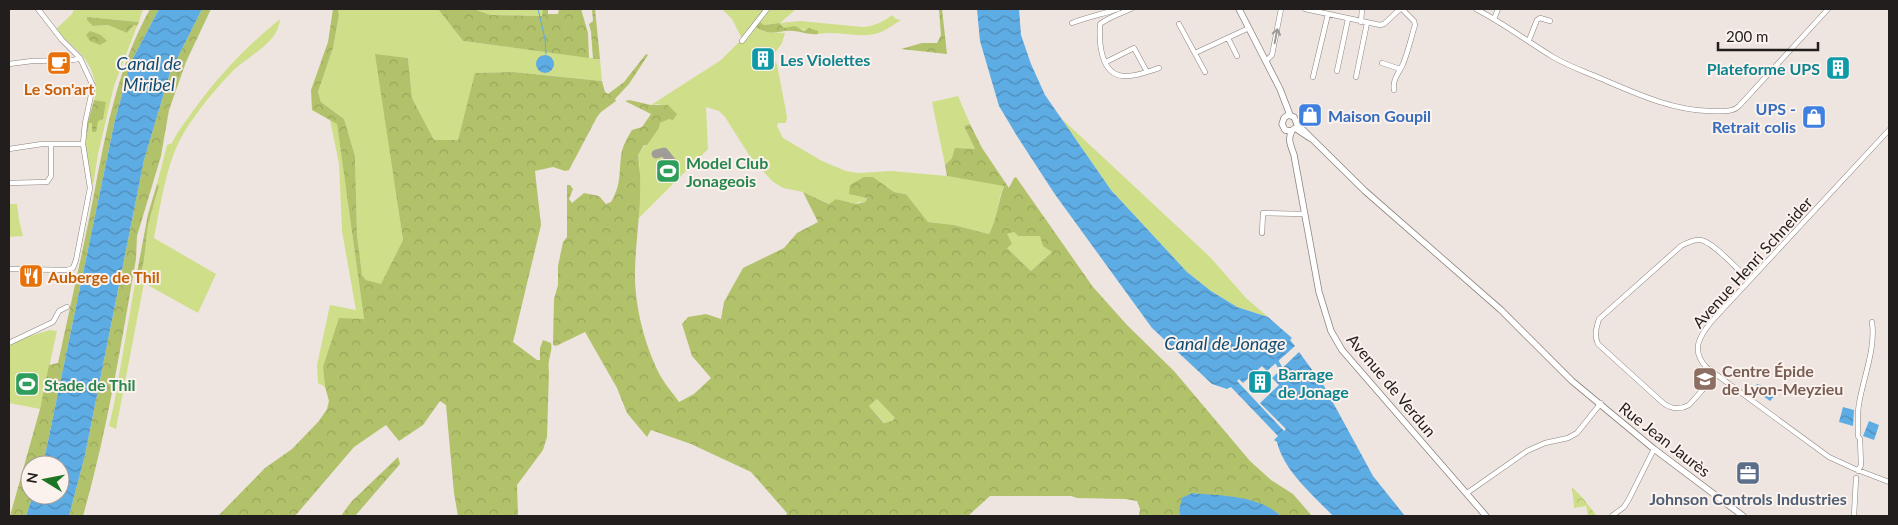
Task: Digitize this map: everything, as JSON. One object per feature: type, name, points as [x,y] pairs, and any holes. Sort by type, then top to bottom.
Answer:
[{"type":"main road","points":[[1239,9],[1285,99],[1287,116],[1295,118],[1292,128]]},
{"type":"main road","name":"Avenue de Verdun","points":[[1287,116],[1282,123],[1292,128],[1289,138],[1294,154],[1319,292],[1324,312],[1336,340],[1383,398],[1486,516]]},
{"type":"main road","name":"Rue Jean Jaurès","points":[[1292,128],[1310,138],[1365,192],[1501,310],[1572,381],[1654,449],[1743,516]]},
{"type":"street","points":[[9,269],[67,270],[73,268],[90,188],[83,144],[85,123],[94,89],[92,80],[80,58],[62,40],[38,9]]},
{"type":"street","points":[[742,41],[767,9]]},
{"type":"street","points":[[1072,23],[1088,16],[1131,9]]},
{"type":"street","points":[[1267,64],[1272,55],[1281,9]]},
{"type":"street","points":[[1305,9],[1380,25],[1384,24],[1401,9],[1414,21],[1415,25],[1393,85],[1394,90]]},
{"type":"street","points":[[1361,22],[1362,9]]},
{"type":"street","points":[[1476,9],[1555,57],[1629,91],[1672,106],[1693,110],[1732,110],[1739,106],[1828,9]]},
{"type":"street","points":[[1494,19],[1498,9]]},
{"type":"street","points":[[1120,11],[1100,24],[1100,49],[1112,72],[1122,76],[1159,68]]},
{"type":"street","points":[[1313,77],[1328,14]]},
{"type":"street","points":[[1528,40],[1537,20],[1540,18],[1550,21]]},
{"type":"street","points":[[1337,71],[1348,19]]},
{"type":"street","points":[[1356,77],[1367,23]]},
{"type":"street","points":[[1179,24],[1205,72]]},
{"type":"street","points":[[1195,53],[1249,28]]},
{"type":"street","points":[[1228,38],[1237,56]]},
{"type":"street","points":[[1106,62],[1134,48],[1147,72]]},
{"type":"street","points":[[9,64],[80,58]]},
{"type":"street","points":[[1382,63],[1400,69]]},
{"type":"street","name":"Avenue Henri Schneider","points":[[1889,130],[1754,276],[1700,337],[1697,345],[1700,358],[1706,367],[1821,452],[1858,470],[1889,482]]},
{"type":"street","points":[[9,149],[51,144],[83,144]]},
{"type":"street","points":[[9,183],[47,182],[50,176],[51,144]]},
{"type":"street","points":[[1262,233],[1264,212],[1304,214]]},
{"type":"street","points":[[1716,374],[1690,404],[1684,407],[1670,408],[1598,344],[1595,338],[1596,328],[1600,319],[1681,246],[1690,241],[1700,240],[1707,242],[1743,274],[1754,276]]},
{"type":"street","points":[[1743,274],[1746,285]]},
{"type":"street","points":[[9,343],[53,322],[59,311],[67,307]]},
{"type":"street","points":[[1858,470],[1861,465],[1860,439],[1858,436],[1859,405],[1870,356],[1872,322]]},
{"type":"street","points":[[1466,493],[1527,451],[1545,443],[1577,434],[1601,404]]},
{"type":"street","points":[[1612,516],[1624,507],[1654,449]]},
{"type":"street","points":[[1854,516],[1856,478]]},
{"type":"green space","points":[[74,9],[143,9],[139,22],[87,17],[93,26],[108,25],[127,33],[134,25],[137,26],[114,86],[98,154],[93,186],[87,159],[85,133],[88,132],[89,123],[98,121],[106,103],[94,100],[95,81],[90,68],[79,52],[56,29],[72,14]]},
{"type":"green space","points":[[150,9],[159,9],[131,62],[115,120],[45,455],[27,455],[40,409],[49,365],[58,363],[114,99],[129,53]]},
{"type":"green space","points":[[202,9],[211,9],[186,62],[169,110],[161,156],[137,236],[136,259],[119,356],[92,484],[83,516],[69,516],[85,455],[144,160],[170,73]]},
{"type":"green space","points":[[333,9],[338,9],[339,15],[333,48],[318,92],[321,102],[344,119],[355,156],[357,235],[362,275],[366,280],[381,284],[403,240],[375,54],[408,58],[412,98],[434,140],[458,140],[475,73],[513,72],[602,81],[605,92],[608,94],[624,82],[646,54],[648,55],[629,84],[615,99],[616,101],[597,117],[569,170],[565,171],[553,167],[535,171],[541,225],[513,342],[537,360],[540,360],[540,348],[543,340],[551,343],[547,437],[543,450],[517,485],[518,516],[458,516],[454,493],[446,405],[440,401],[423,425],[399,441],[386,425],[354,447],[295,516],[218,516],[265,468],[292,449],[319,421],[327,409],[329,401],[325,387],[323,367],[339,318],[364,319],[337,124],[312,110],[311,90],[328,42]]},
{"type":"green space","points":[[338,9],[438,9],[463,41],[600,59],[602,81],[513,72],[476,73],[458,140],[434,140],[412,98],[408,58],[376,55],[403,240],[381,285],[366,280],[362,275],[357,235],[355,156],[344,119],[321,102],[318,92],[333,48],[339,15]]},
{"type":"green space","points":[[438,9],[473,9],[491,15],[542,16],[543,9],[548,9],[548,14],[558,14],[559,9],[581,9],[588,33],[589,58],[463,41]]},
{"type":"green space","points":[[473,9],[543,9],[543,16],[491,15]]},
{"type":"green space","points":[[592,9],[595,9],[600,59],[593,59],[589,24],[593,21]]},
{"type":"green space","points":[[722,9],[796,9],[780,23],[800,21],[863,27],[879,23],[892,15],[896,19],[901,20],[881,32],[866,35],[818,34],[817,31],[793,28],[784,29],[779,23],[764,25],[760,23],[764,32],[785,33],[782,43],[772,57],[777,64],[787,117],[786,123],[778,123],[777,126],[783,138],[822,161],[846,171],[858,173],[891,171],[947,176],[1004,185],[989,234],[954,225],[928,222],[906,194],[894,192],[873,177],[865,202],[858,202],[856,204],[836,199],[830,204],[803,192],[783,188],[772,181],[749,155],[725,117],[719,111],[706,107],[708,149],[638,219],[640,165],[638,155],[660,123],[669,119],[659,104],[651,105],[721,60],[742,39],[732,19]]},
{"type":"green space","points":[[939,9],[942,9],[947,54],[901,49],[922,43],[937,43],[941,35]]},
{"type":"green space","points":[[87,17],[139,22],[137,26],[134,25],[127,33],[108,25],[93,26],[87,20]]},
{"type":"green space","points":[[280,19],[274,36],[268,43],[237,68],[210,96],[181,138],[171,161],[154,238],[216,274],[198,313],[144,283],[116,429],[109,426],[135,283],[139,278],[143,264],[148,226],[159,188],[157,184],[167,145],[172,143],[193,111],[223,73],[244,51]]},
{"type":"green space","points":[[760,22],[764,25],[779,23],[784,28],[795,26],[804,31],[809,28],[818,31],[818,34],[797,31],[767,32],[756,27]]},
{"type":"green space","points":[[90,31],[101,35],[107,41],[100,45],[90,41],[86,35]]},
{"type":"green space","points":[[958,96],[970,124],[964,126],[975,149],[952,158],[945,165],[932,102]]},
{"type":"green space","points":[[94,100],[106,102],[103,119],[98,121],[96,132],[92,132],[92,123],[89,123],[88,132],[85,133]]},
{"type":"green space","points":[[629,100],[651,105],[668,105],[677,114],[673,120],[669,119],[660,123],[659,128],[638,155],[640,198],[635,283],[645,339],[650,353],[665,384],[679,402],[694,394],[711,378],[692,356],[682,324],[688,317],[706,314],[721,319],[724,302],[743,268],[784,248],[797,233],[818,222],[803,192],[829,204],[836,199],[856,204],[865,202],[867,198],[849,194],[850,185],[864,177],[873,177],[894,192],[906,194],[928,222],[954,225],[989,234],[1004,186],[947,176],[945,165],[952,158],[955,148],[975,149],[964,126],[970,124],[982,148],[1009,188],[1016,177],[1093,287],[1127,325],[1174,371],[1250,461],[1271,480],[1293,494],[1312,516],[1281,516],[1273,510],[1252,502],[1192,493],[1179,511],[1180,516],[1139,516],[1140,509],[1137,501],[1125,499],[1077,498],[1071,496],[990,496],[968,516],[786,516],[787,513],[751,472],[691,444],[651,430],[647,437],[627,413],[617,388],[585,332],[556,346],[553,345],[554,299],[558,285],[558,266],[563,242],[567,237],[567,185],[570,185],[573,189],[569,199],[572,203],[584,193],[599,196],[606,204],[611,202],[618,185],[625,143],[632,130],[642,127],[651,114],[625,101]],"holes":[[[1014,232],[1018,236],[1040,236],[1043,246],[1052,252],[1031,271],[1007,248],[1012,244],[1007,234]],[[877,399],[895,418],[892,421],[884,423],[869,406]]]},
{"type":"green space","points":[[1061,118],[1210,257],[1246,298],[1268,317],[1237,307],[1211,291],[1187,272],[1111,190]]},
{"type":"green space","points":[[330,120],[337,123],[364,319],[323,367],[325,387],[318,383],[317,365],[330,305],[356,310],[342,231],[339,164]]},
{"type":"green space","points":[[157,184],[159,187],[148,226],[143,264],[139,278],[135,283],[148,214]]},
{"type":"green space","points":[[9,204],[17,204],[23,236],[9,237]]},
{"type":"green space","points":[[1014,232],[1018,236],[1040,236],[1053,251],[1031,271],[1007,248],[1007,234]]},
{"type":"green space","name":"Stade de Thil","points":[[50,330],[57,331],[40,409],[9,403],[9,345]]},
{"type":"green space","points":[[877,399],[895,418],[892,421],[885,423],[869,406]]},
{"type":"green space","points":[[398,457],[400,464],[355,516],[341,516],[351,502]]},
{"type":"green space","points":[[20,480],[20,505],[30,505],[26,516],[10,516]]},
{"type":"green space","points":[[1572,487],[1597,516],[1588,516],[1586,506],[1574,508]]},
{"type":"water","name":"Canal de Miribel","points":[[159,9],[202,9],[170,73],[144,160],[85,455],[69,516],[26,516],[30,505],[70,505],[70,455],[45,455],[115,120],[131,62]]},
{"type":"water","name":"Canal de Jonage","points":[[977,9],[1019,9],[1021,35],[1045,95],[1111,190],[1187,272],[1211,291],[1237,307],[1268,317],[1292,338],[1290,340],[1295,346],[1267,371],[1262,366],[1243,383],[1239,379],[1237,381],[1284,431],[1286,429],[1260,403],[1279,385],[1272,378],[1299,352],[1324,386],[1373,476],[1405,516],[1333,516],[1308,491],[1286,463],[1277,442],[1274,440],[1278,436],[1231,387],[1227,389],[1212,384],[1152,328],[1054,193],[999,106],[980,41]]},
{"type":"water","points":[[541,55],[549,55],[554,60],[552,71],[541,73],[536,68],[536,60]]},
{"type":"water","points":[[1757,384],[1777,390],[1778,392],[1770,401],[1753,389]]},
{"type":"water","points":[[1843,407],[1854,410],[1853,426],[1839,422]]},
{"type":"water","points":[[1869,421],[1879,425],[1874,440],[1863,436]]},
{"type":"water","points":[[1192,493],[1251,500],[1272,509],[1281,516],[1180,516],[1179,511],[1182,498]]},
{"type":"waterway","points":[[538,9],[545,39],[546,54]]},
{"type":"waterway","name":"Canal de Jonage","points":[[1276,360],[1283,373]]},
{"type":"taxiway","points":[[656,154],[664,152],[672,162]]},
{"type":"place","name":"Les Violettes","points":[[763,59]]},
{"type":"place","name":"Le Son'art","points":[[59,63]]},
{"type":"place","name":"Plateforme UPS","points":[[1838,68]]},
{"type":"place","name":"Maison Goupil","points":[[1310,115]]},
{"type":"place","name":"UPS - Retrait colis","points":[[1814,117]]},
{"type":"place","name":"Model Club Jonageois","points":[[668,171]]},
{"type":"place","name":"Auberge de Thil","points":[[31,276]]},
{"type":"place","name":"Centre Épide de Lyon-Meyzieu","points":[[1705,379]]},
{"type":"place","name":"Barrage de Jonage","points":[[1260,382]]},
{"type":"place","name":"Stade de Thil","points":[[27,384]]},
{"type":"place","name":"Johnson Controls Industries","points":[[1748,473]]}]
